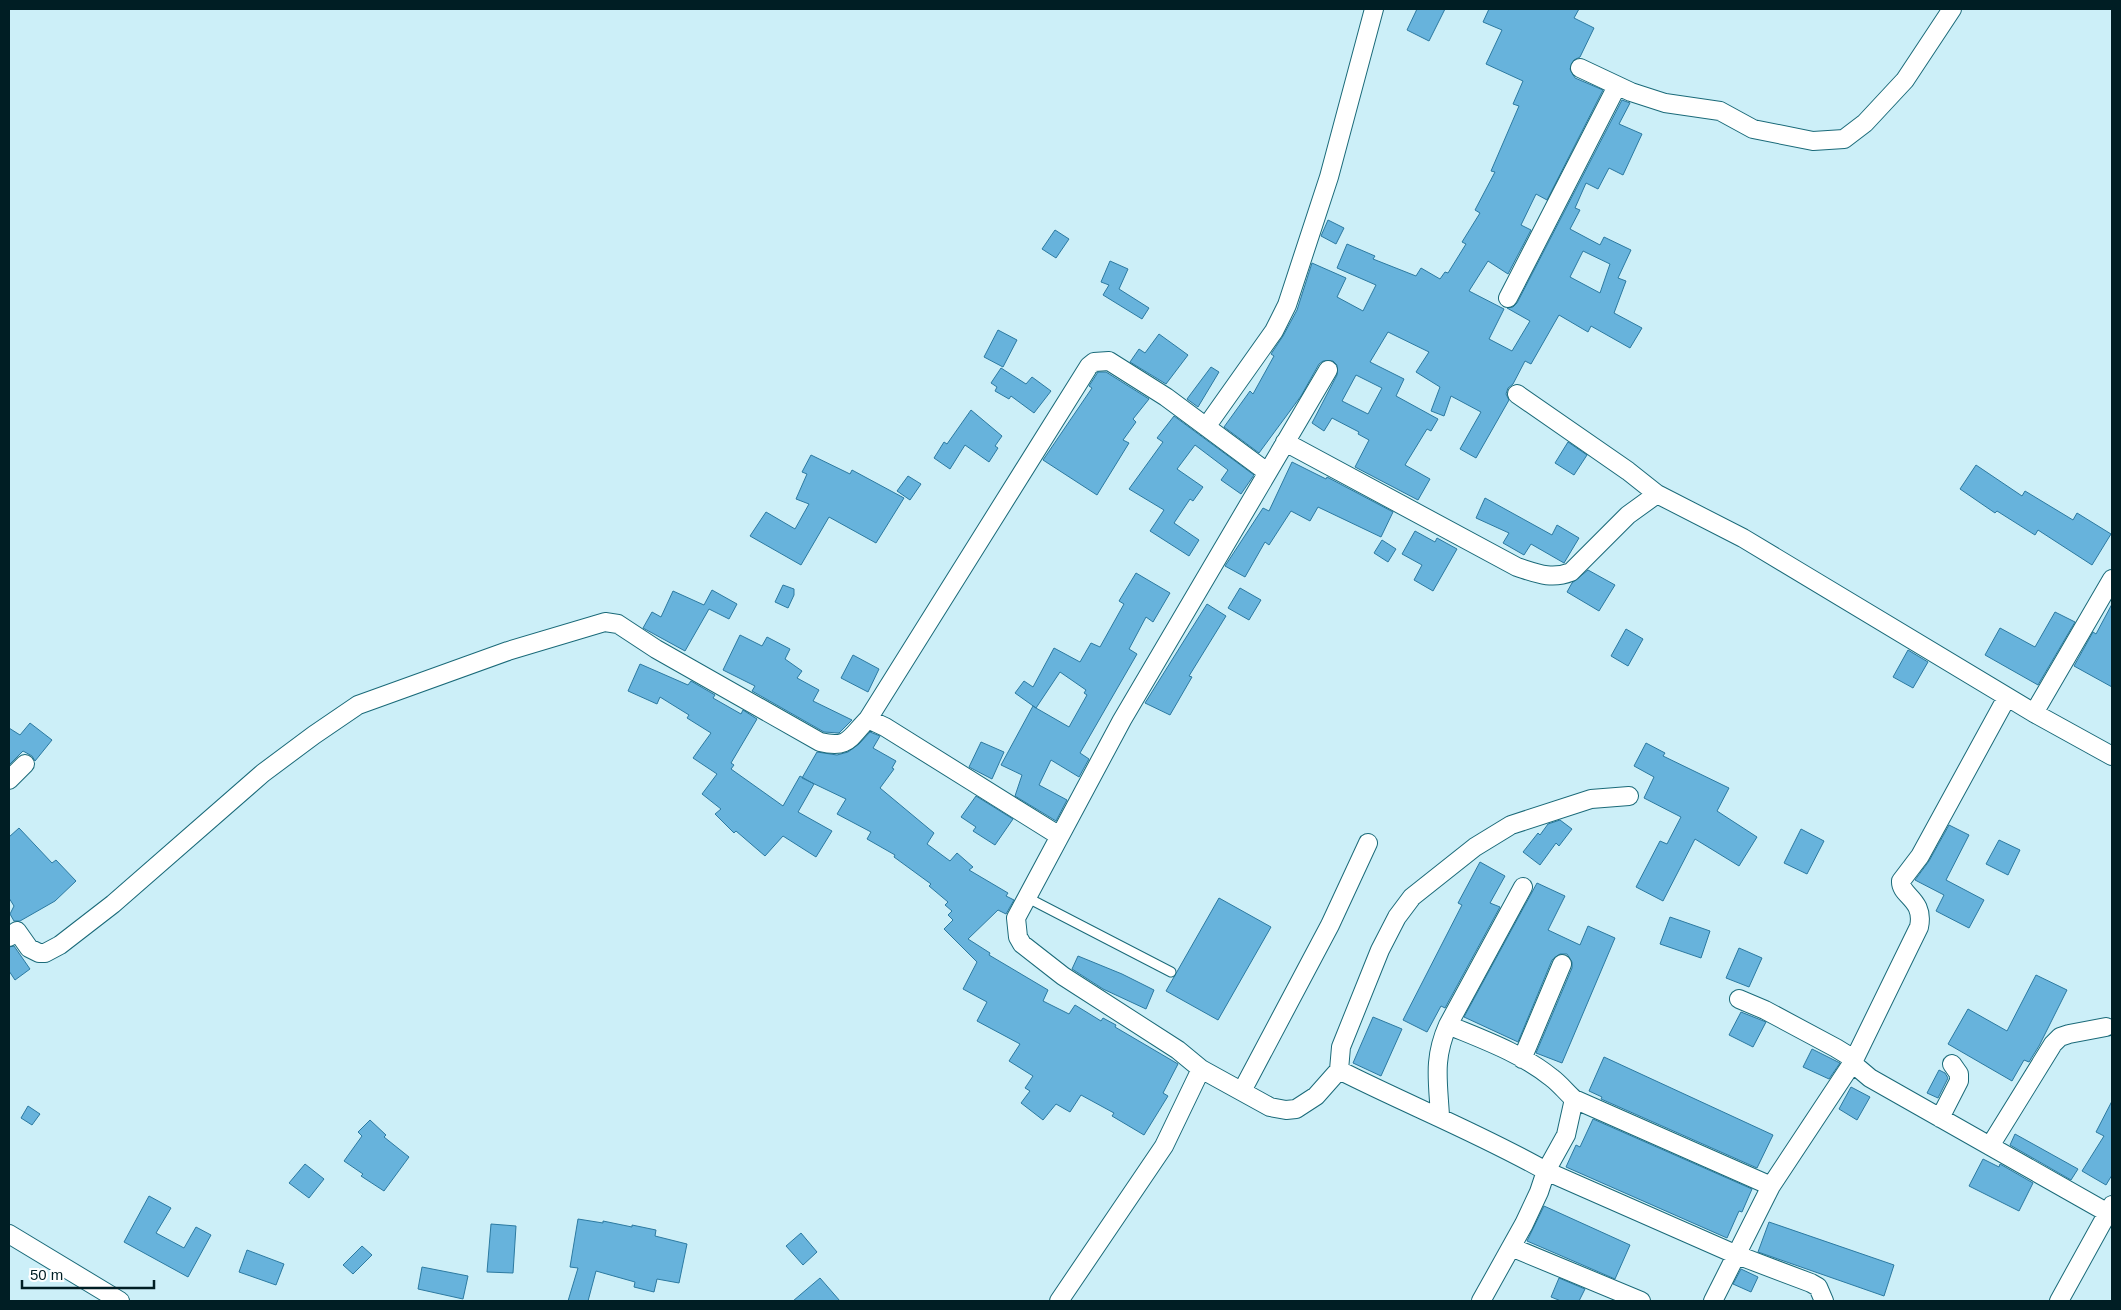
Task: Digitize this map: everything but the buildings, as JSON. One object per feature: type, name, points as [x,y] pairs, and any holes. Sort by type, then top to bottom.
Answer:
[{"type":"street","points":[[1206,427],[1274,331],[1287,305],[1329,177],[1374,9]]},
{"type":"street","points":[[1580,68],[1617,86],[1665,103],[1720,111],[1753,128],[1779,135],[1812,140],[1844,139],[1865,123],[1905,80],[1952,9]]},
{"type":"street","points":[[1508,298],[1617,86]]},
{"type":"street","points":[[11,930],[29,948],[39,954],[46,954],[113,904],[263,773],[314,735],[358,706],[508,651],[595,624],[612,622],[618,624],[656,648],[820,742],[842,745],[868,719],[1089,366],[1094,362],[1109,361],[1166,397],[1267,472]]},
{"type":"street","points":[[1328,370],[1132,703],[1058,835],[1016,918],[1018,937],[1022,944],[1063,976],[1178,1050],[1201,1069],[1270,1107],[1286,1110],[1296,1109],[1316,1096],[1339,1070],[1341,1047],[1380,950],[1397,917],[1412,897],[1475,847],[1511,825],[1591,799],[1629,796]]},
{"type":"street","points":[[1517,394],[1628,471],[1657,494],[1743,538],[2034,713],[2112,756]]},
{"type":"street","points":[[1285,442],[1517,567],[1546,576],[1559,577],[1571,572],[1628,515],[1657,494]]},
{"type":"street","points":[[2034,713],[2112,579]]},
{"type":"street","points":[[1713,1301],[1771,1186],[1853,1062],[1919,927],[1921,920],[1918,906],[1902,888],[1901,881],[1920,856],[2007,697]]},
{"type":"street","points":[[868,719],[885,727],[1058,835]]},
{"type":"street","points":[[9,780],[25,764]]},
{"type":"street","points":[[1242,1091],[1330,925],[1368,843]]},
{"type":"street","points":[[1440,1116],[1437,1059],[1441,1042],[1448,1025],[1523,887]]},
{"type":"street","points":[[1522,1059],[1562,964]]},
{"type":"street","points":[[1739,999],[1765,1010],[1836,1048],[1849,1056],[1870,1078],[1990,1146],[2110,1209],[2059,1301]]},
{"type":"street","points":[[1448,1025],[1486,1039],[1522,1059],[1553,1078],[1574,1099],[1771,1186]]},
{"type":"street","points":[[1990,1146],[2053,1044],[2060,1037],[2106,1026]]},
{"type":"street","points":[[1940,1118],[1959,1081],[1959,1074],[1952,1064]]},
{"type":"street","points":[[1059,1301],[1164,1146],[1201,1069]]},
{"type":"street","points":[[1339,1070],[1440,1116],[1526,1158],[1546,1171],[1737,1254],[1811,1283],[1818,1287],[1824,1301]]},
{"type":"street","points":[[1481,1301],[1511,1247],[1539,1192],[1546,1171],[1566,1135],[1574,1099]]},
{"type":"street","points":[[9,1234],[120,1301]]},
{"type":"street","points":[[1511,1247],[1641,1301]]},
{"type":"lane","points":[[1025,897],[1171,972]]}]
